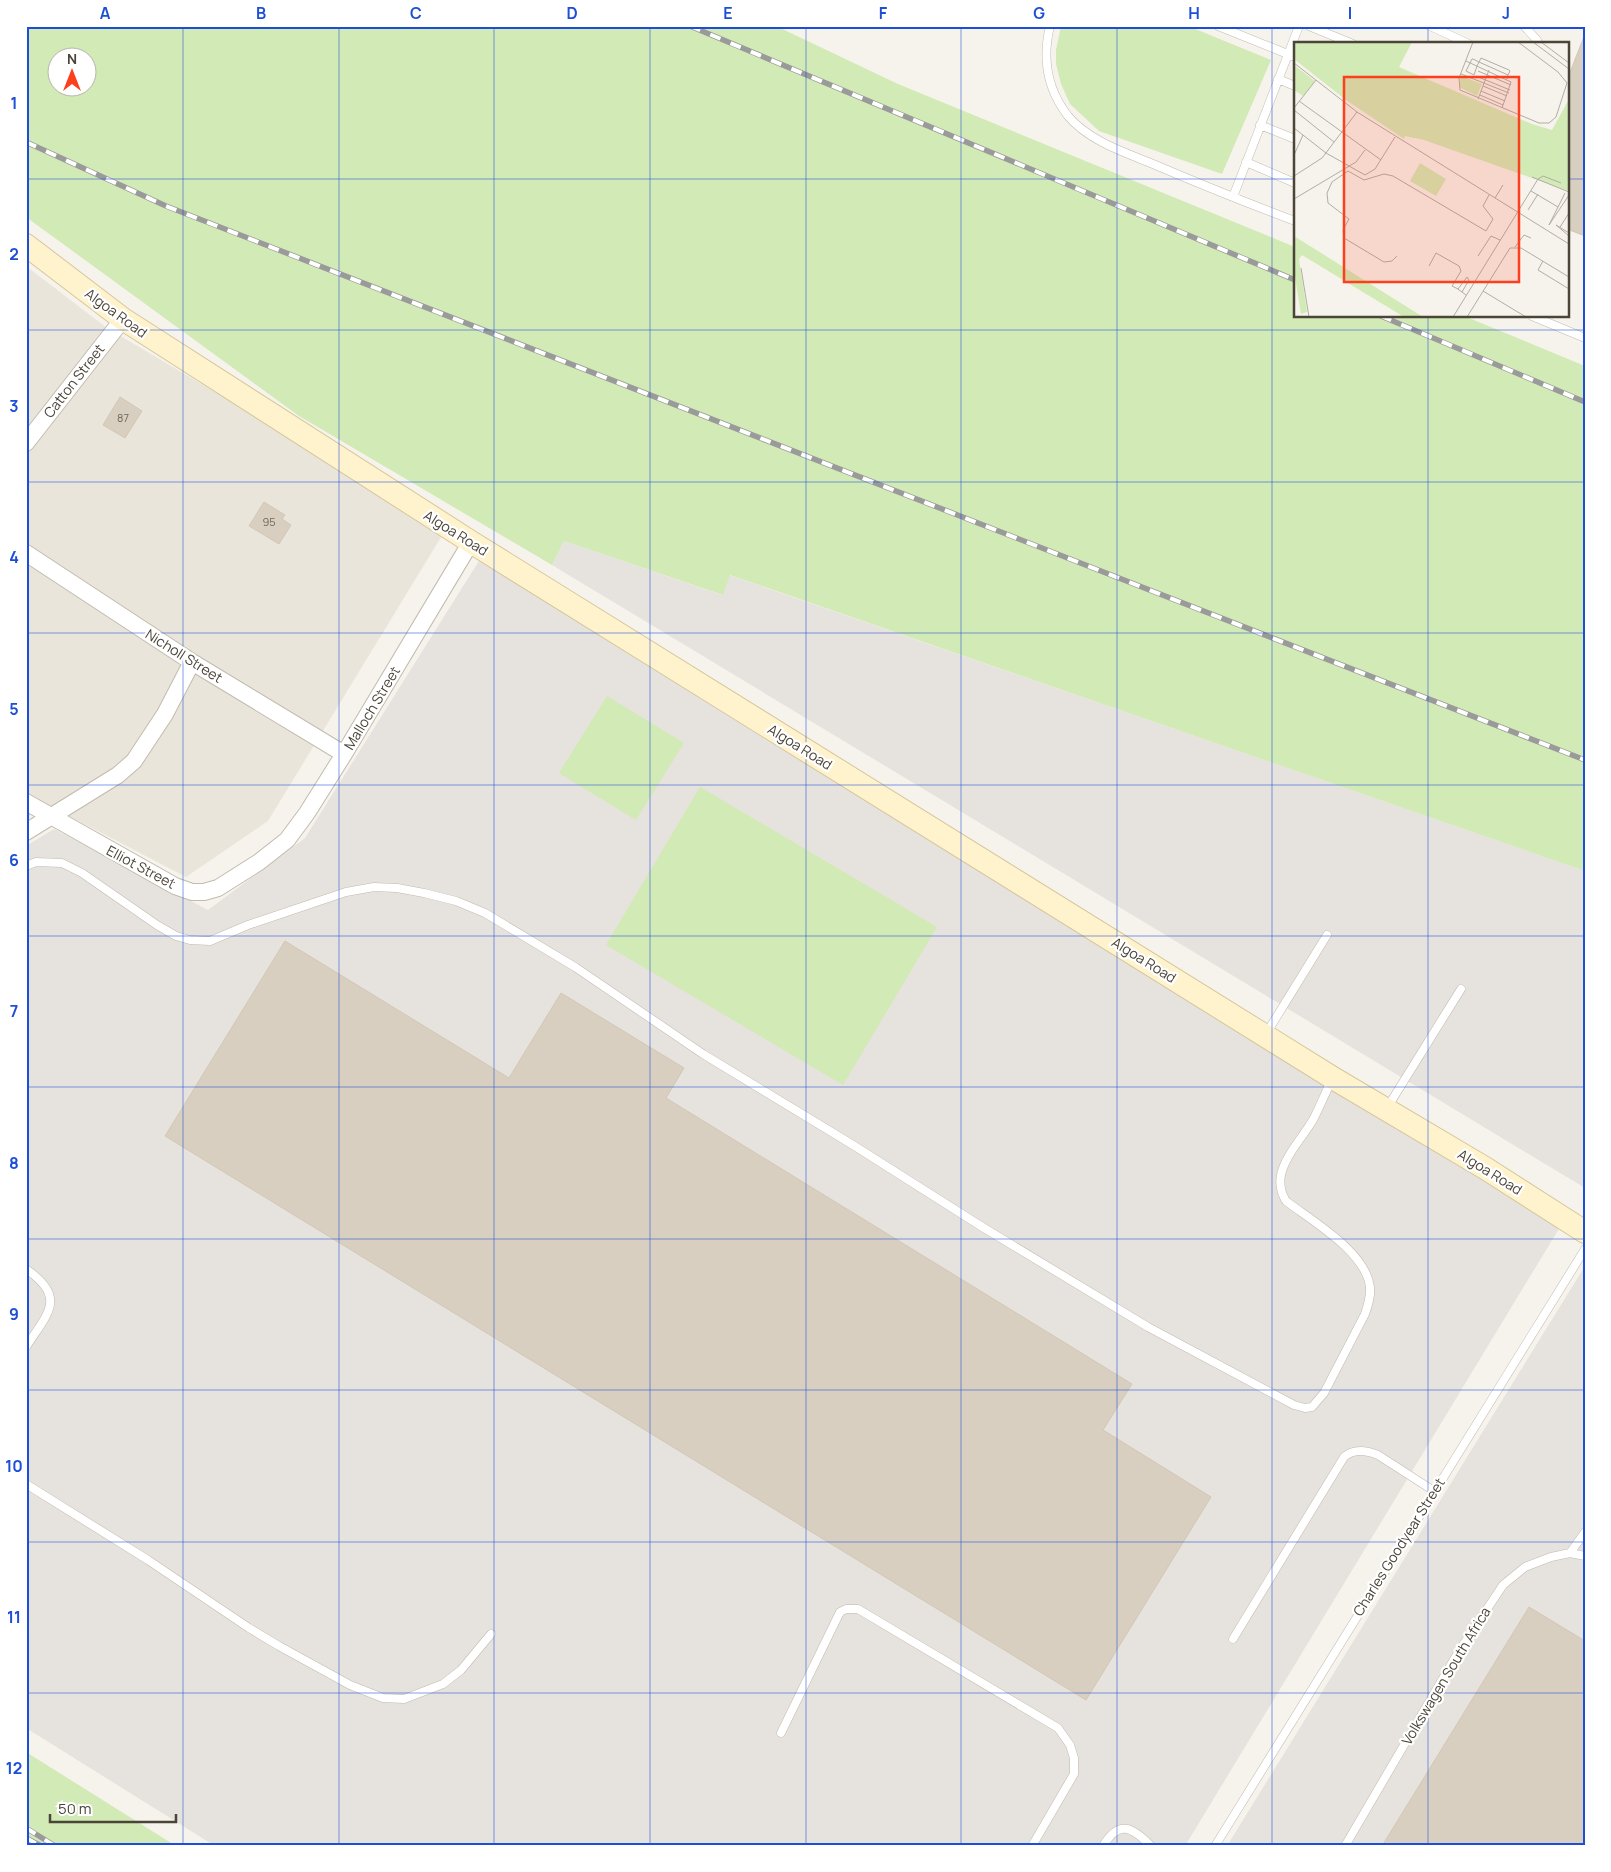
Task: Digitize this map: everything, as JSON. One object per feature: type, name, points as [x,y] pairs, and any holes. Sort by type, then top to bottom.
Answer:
[{"type":"street","name":"Algoa Road","points":[[26,245],[122,319],[472,542],[1333,1078],[1485,1168],[1585,1232]]},
{"type":"street","name":"Catton Street","points":[[26,443],[122,319]]},
{"type":"street","name":"Malloch Street","points":[[259,862],[287,840],[307,813],[472,542]]},
{"type":"street","name":"Nicholl Street","points":[[26,553],[192,662],[344,754]]},
{"type":"street","points":[[26,832],[118,775],[134,761],[165,714],[192,662]]},
{"type":"street","name":"Elliot Street","points":[[26,802],[175,886],[192,892],[204,892],[218,888],[259,862]]},
{"type":"lane","points":[[1050,26],[1046,44],[1046,63],[1050,80],[1056,97],[1069,116],[1086,133],[1107,144],[1294,221]]},
{"type":"lane","points":[[1218,26],[1291,56],[1278,79],[1233,197]]},
{"type":"lane","points":[[1295,42],[1299,26]]},
{"type":"lane","points":[[1309,26],[1348,42]]},
{"type":"lane","points":[[1430,26],[1465,42]]},
{"type":"lane","points":[[1524,26],[1538,42]]},
{"type":"lane","points":[[1278,79],[1294,86]]},
{"type":"lane","points":[[1260,125],[1294,139]]},
{"type":"lane","points":[[1246,162],[1294,183]]},
{"type":"lane","points":[[1537,318],[1585,338]]},
{"type":"lane","points":[[26,866],[36,862],[50,861],[62,863],[82,873],[157,925],[176,936],[190,940],[210,940],[346,892],[374,887],[397,888],[424,893],[456,901],[486,913],[575,966],[704,1054],[992,1233],[1148,1327],[1294,1405],[1305,1408],[1312,1406],[1324,1393],[1370,1301],[1368,1279],[1357,1259],[1336,1239],[1286,1201],[1281,1193],[1281,1173],[1287,1160],[1314,1118],[1333,1078]]},
{"type":"lane","points":[[1265,1035],[1327,935]]},
{"type":"lane","points":[[1386,1109],[1461,989]]},
{"type":"lane","name":"Charles Goodyear Street","points":[[1215,1846],[1585,1249]]},
{"type":"lane","points":[[26,1269],[44,1285],[50,1294],[51,1308],[26,1347]]},
{"type":"lane","points":[[1233,1638],[1344,1457],[1349,1453],[1357,1450],[1378,1456],[1434,1491]]},
{"type":"lane","points":[[26,1484],[148,1560],[264,1637],[350,1685],[384,1698],[404,1699],[442,1684],[461,1670],[491,1634]]},
{"type":"lane","points":[[1570,1553],[1585,1532]]},
{"type":"lane","name":"Volkswagen South Africa","points":[[1345,1846],[1459,1651],[1503,1585],[1525,1567],[1551,1557],[1570,1553],[1585,1556]]},
{"type":"lane","points":[[781,1733],[840,1612],[846,1609],[858,1609],[1058,1728],[1070,1745],[1074,1758],[1074,1774],[1032,1846]]},
{"type":"lane","points":[[1103,1846],[1110,1834],[1121,1828],[1129,1830],[1151,1846]]},
{"type":"shaded area","points":[[26,266],[107,328],[446,529],[268,821],[186,877],[48,805],[26,818]]},
{"type":"shaded area","points":[[564,541],[722,595],[729,575],[1585,871],[1585,1188],[552,565]]},
{"type":"shaded area","points":[[482,556],[1560,1227],[1185,1846],[215,1846],[26,1728],[26,846],[54,829],[208,910],[305,838]]},
{"type":"shaded area","points":[[1585,1266],[1585,1846],[1227,1846]]},
{"type":"green space","points":[[26,26],[776,26],[898,84],[1294,247],[1294,318],[1469,318],[1585,366],[1585,871],[730,575],[723,595],[564,541],[552,565],[299,416],[26,217]]},
{"type":"green space","points":[[1061,26],[1188,26],[1271,60],[1222,174],[1099,131],[1070,104],[1061,84],[1056,64],[1056,50]]},
{"type":"green space","points":[[607,696],[684,743],[636,820],[559,773]]},
{"type":"green space","points":[[700,787],[937,927],[843,1085],[606,945]]},
{"type":"green space","points":[[26,1752],[176,1846],[26,1846]]},
{"type":"building","points":[[1585,34],[1585,236],[1568,229],[1568,77]]},
{"type":"building","points":[[120,397],[142,411],[125,438],[103,425]]},
{"type":"building","points":[[264,502],[285,515],[282,519],[291,525],[279,544],[249,526]]},
{"type":"building","points":[[285,941],[509,1078],[561,993],[684,1068],[666,1098],[1132,1384],[1103,1430],[1211,1497],[1086,1700],[165,1136]]},
{"type":"building","points":[[1529,1607],[1585,1641],[1585,1846],[1382,1846]]},
{"type":"railway","points":[[690,26],[1294,280]]},
{"type":"railway","points":[[26,142],[166,206],[1585,760]]},
{"type":"railway","points":[[1386,318],[1585,402]]},
{"type":"railway","points":[[26,1828],[55,1846]]},
{"type":"railway","points":[[26,1838],[41,1846]]}]
